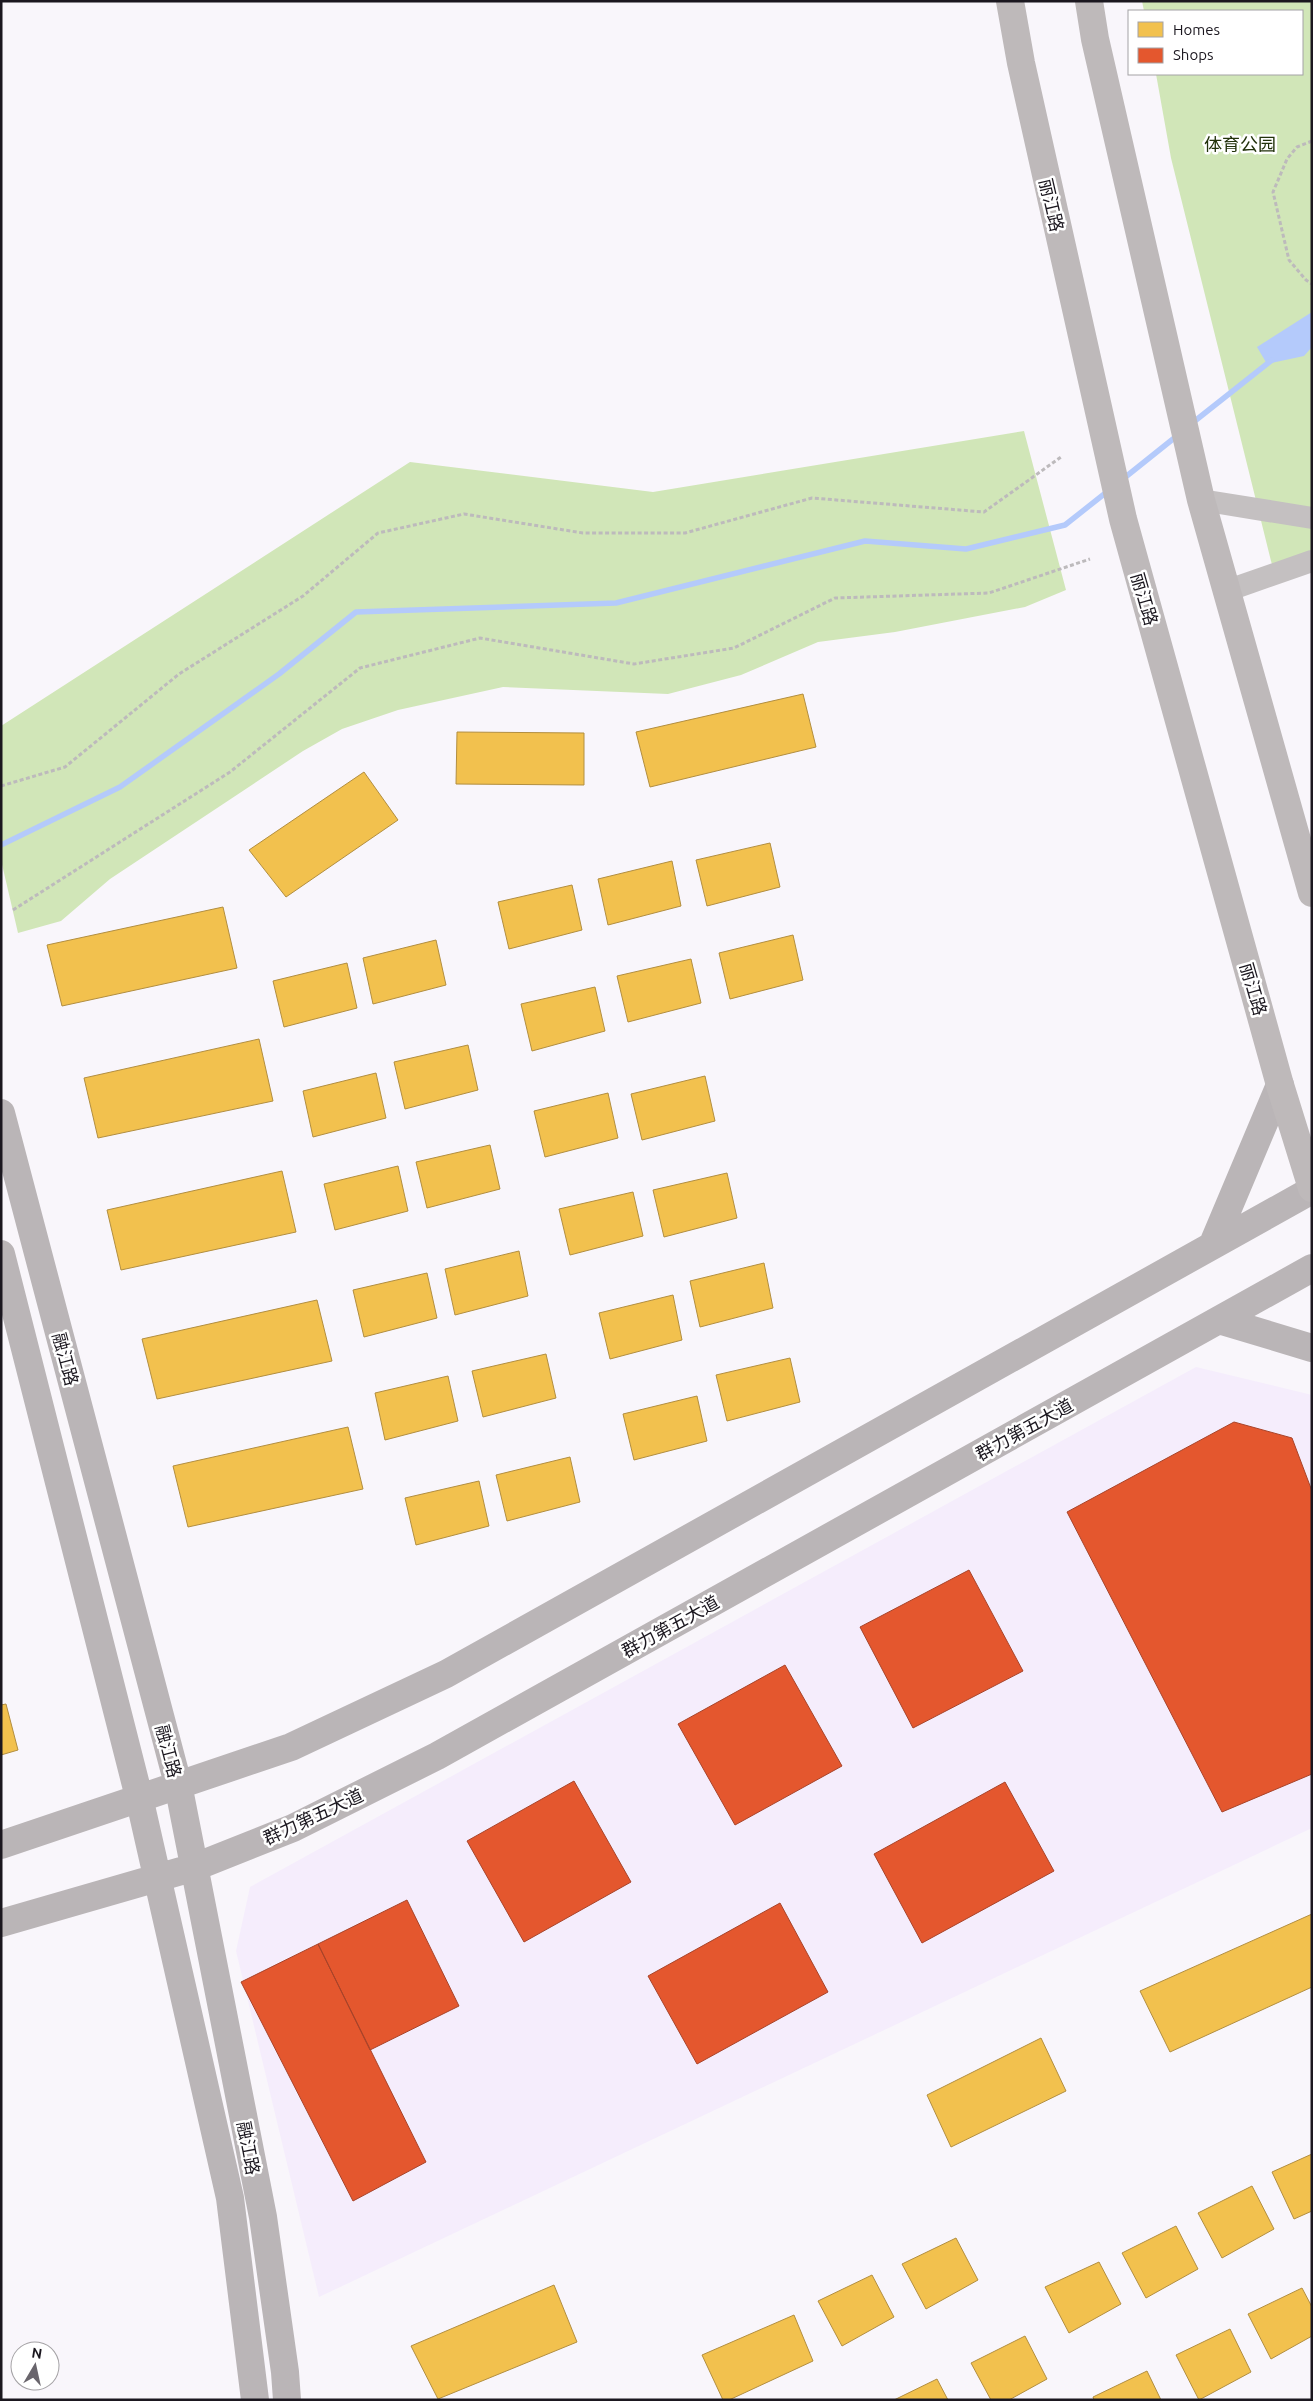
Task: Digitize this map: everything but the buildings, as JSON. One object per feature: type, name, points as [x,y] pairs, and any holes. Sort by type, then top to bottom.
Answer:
[{"type":"main road","name":"丽江路","points":[[1010,1],[1020,64],[1123,519],[1280,1085],[1312,1189]]},
{"type":"main road","points":[[1089,1],[1095,39],[1201,500],[1312,893]]},
{"type":"main road","points":[[1213,1244],[1280,1085]]},
{"type":"main road","name":"融江路","points":[[1,1113],[178,1784],[263,2217],[285,2372],[287,2400]]},
{"type":"main road","points":[[1,1845],[291,1747],[446,1674],[1312,1189]]},
{"type":"main road","name":"融江路","points":[[1,1254],[139,1797],[230,2198],[255,2400]]},
{"type":"main road","name":"群力第五大道","points":[[1,1922],[195,1867],[292,1828],[436,1756],[1312,1268]]},
{"type":"main road","points":[[1219,1320],[1312,1348]]},
{"type":"street","points":[[1201,500],[1312,518]]},
{"type":"street","points":[[1226,591],[1312,561]]},
{"type":"path","points":[[1312,141],[1297,147],[1287,159],[1273,192],[1290,260],[1306,280],[1312,284]]},
{"type":"path","points":[[1,786],[65,767],[179,674],[303,596],[378,533],[464,514],[583,533],[684,533],[812,498],[984,512],[1061,457]]},
{"type":"path","points":[[12,910],[230,772],[360,668],[480,638],[634,664],[734,648],[835,598],[989,593],[1090,559]]},
{"type":"shaded area","points":[[1196,1367],[1312,1395],[1312,1828],[319,2297],[236,1951],[250,1887]]},
{"type":"green space","name":"体育公园","points":[[1142,1],[1312,1],[1312,570],[1276,581],[1171,158],[1156,75],[1303,75],[1303,10],[1144,10]]},
{"type":"green space","points":[[1024,431],[1066,590],[1025,607],[895,632],[818,642],[741,675],[668,694],[503,687],[398,710],[342,729],[303,751],[110,879],[61,921],[18,933],[1,860],[1,726],[410,462],[653,492]]},
{"type":"water","points":[[1312,312],[1312,347],[1304,356],[1267,364],[1257,347]]},
{"type":"waterway","points":[[1191,424],[1272,360]]},
{"type":"waterway","points":[[1123,479],[1178,435]]},
{"type":"waterway","points":[[1,845],[120,787],[279,674],[356,612],[616,603],[865,541],[966,549],[1065,525],[1108,491]]}]
